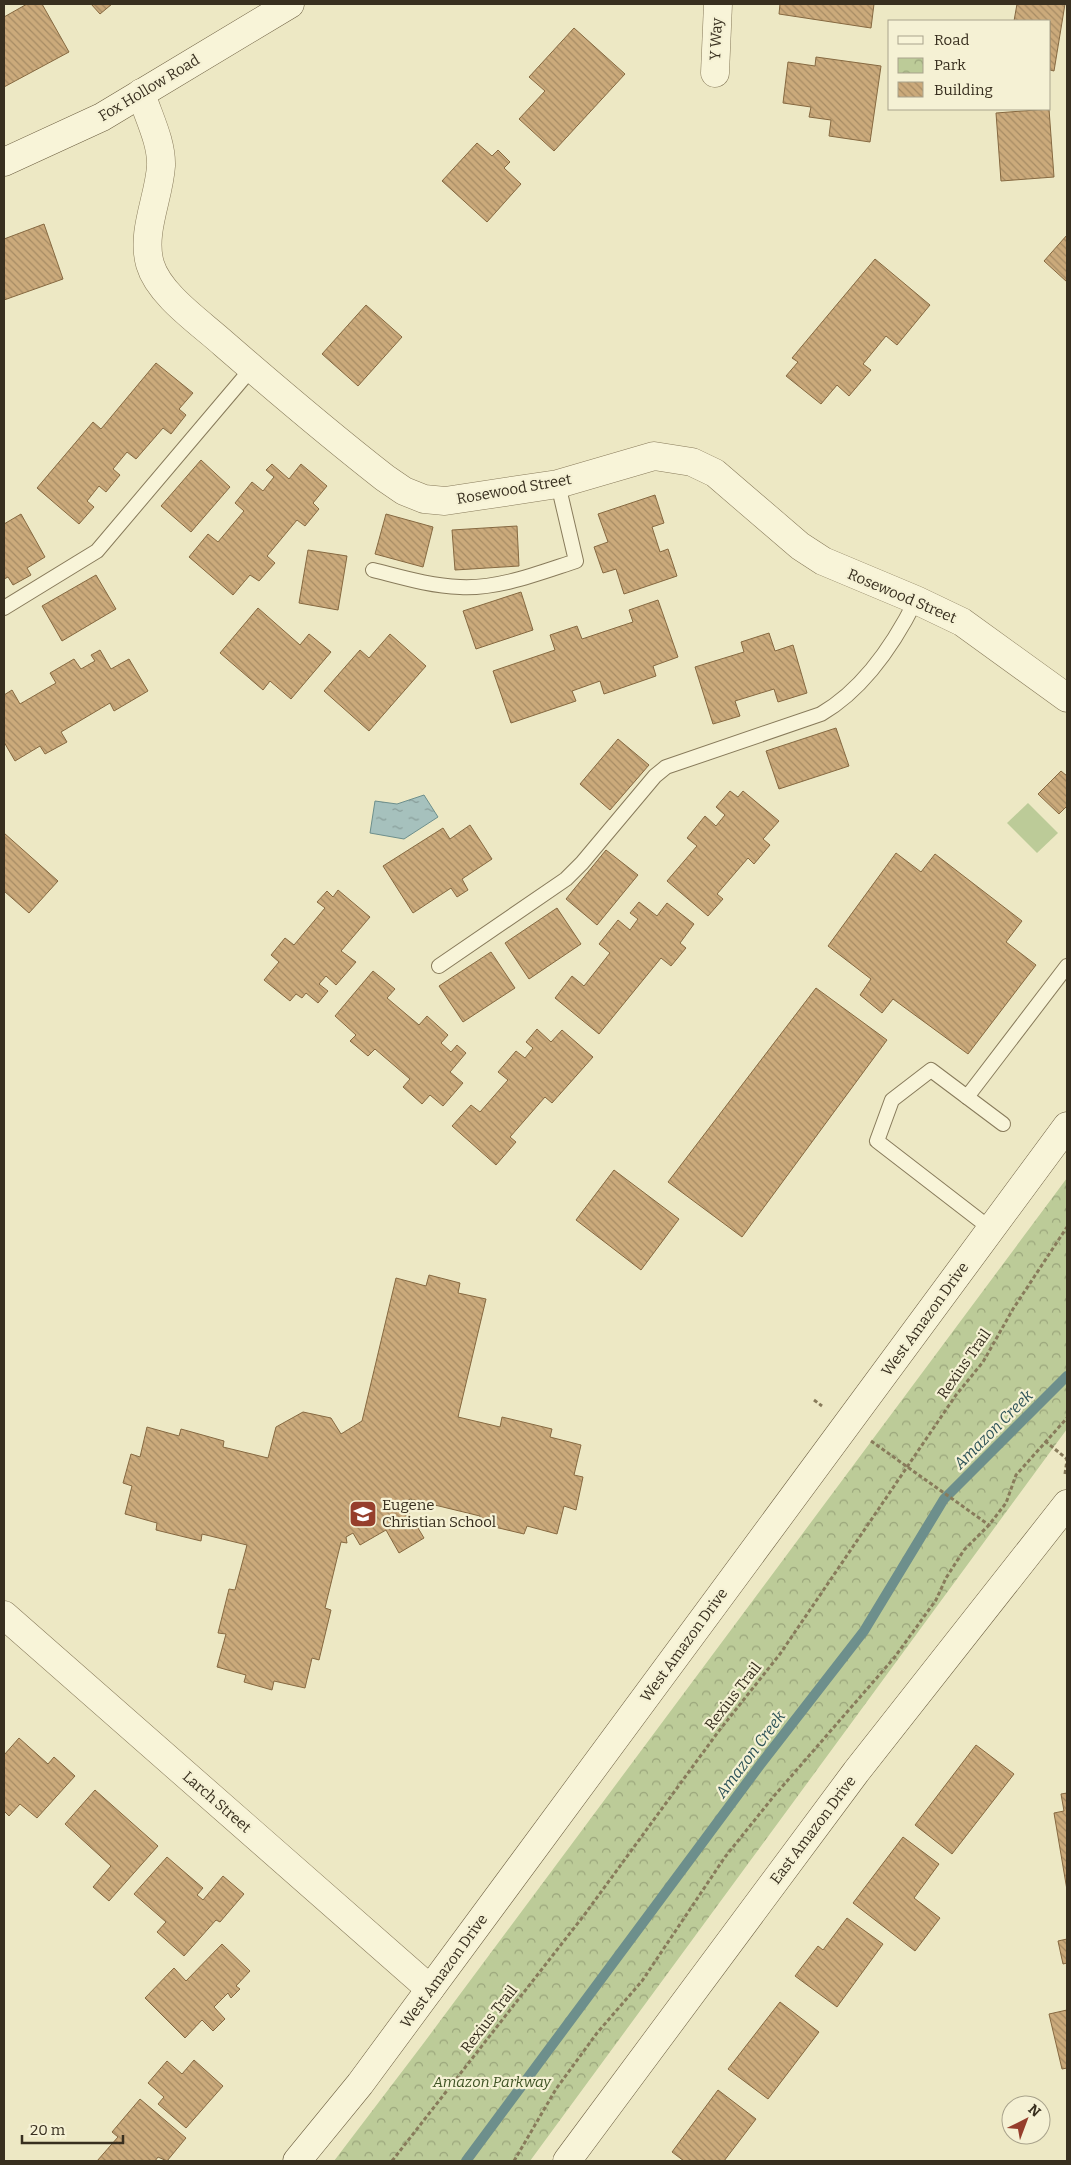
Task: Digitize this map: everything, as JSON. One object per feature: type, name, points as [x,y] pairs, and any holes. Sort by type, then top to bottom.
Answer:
[{"type":"street","name":"Fox Hollow Road","points":[[4,162],[102,117],[290,4]]},
{"type":"street","name":"Y Way","points":[[715,73],[718,4]]},
{"type":"street","name":"Rosewood Street","points":[[141,93],[157,141],[161,163],[160,182],[148,245],[150,264],[160,283],[174,300],[252,368],[385,478],[404,491],[417,496],[445,501],[558,484],[654,456],[692,462],[715,473],[800,546],[823,561],[916,600],[962,622],[1067,698]]},
{"type":"street","name":"West Amazon Drive","points":[[297,2161],[360,2084],[1067,1126]]},
{"type":"street","name":"East Amazon Drive","points":[[567,2161],[856,1772],[1064,1516]]},
{"type":"street","name":"Larch Street","points":[[4,1615],[430,1989]]},
{"type":"lane","points":[[4,608],[97,551],[252,368]]},
{"type":"lane","points":[[373,570],[426,583],[460,587],[488,586],[523,578],[576,561],[558,484]]},
{"type":"lane","points":[[439,966],[566,878],[582,863],[655,776],[666,767],[821,714],[839,704],[854,690],[896,638],[916,600]]},
{"type":"lane","points":[[967,1097],[1067,966]]},
{"type":"lane","points":[[991,1229],[877,1141],[892,1100],[931,1070],[1003,1124]]},
{"type":"path","name":"Rexius Trail","points":[[392,2161],[585,1914],[718,1732],[780,1654],[956,1395],[983,1362],[1013,1309],[1067,1227]]},
{"type":"path","points":[[514,2161],[556,2089],[597,2033],[642,1981],[725,1857],[774,1796],[894,1658],[936,1600],[946,1578],[964,1550],[989,1525],[1006,1503],[1016,1475],[1067,1418]]},
{"type":"path","points":[[1045,1441],[1067,1459]]},
{"type":"path","points":[[930,1482],[989,1525]]},
{"type":"green space","points":[[1028,803],[1058,833],[1037,853],[1007,823]]},
{"type":"green space","name":"Amazon Parkway","points":[[1067,1178],[1067,1429],[530,2161],[334,2161],[423,2044]]},
{"type":"water","points":[[424,795],[438,817],[404,839],[370,833],[375,801],[397,804]]},
{"type":"building","points":[[27,4],[42,4],[69,52],[4,87],[4,17]]},
{"type":"building","points":[[91,4],[112,4],[100,14]]},
{"type":"building","points":[[780,4],[874,4],[871,28],[779,14]]},
{"type":"building","points":[[1017,4],[1065,4],[1054,71],[1051,70],[1051,20],[1014,20]]},
{"type":"building","points":[[574,28],[625,74],[554,151],[519,119],[545,91],[529,77]]},
{"type":"building","points":[[816,57],[881,66],[870,142],[829,136],[831,120],[809,117],[811,107],[783,103],[788,62],[815,66]]},
{"type":"building","points":[[1049,110],[1054,177],[1001,181],[996,113]]},
{"type":"building","points":[[477,143],[492,156],[498,150],[510,162],[504,168],[521,184],[487,222],[442,181]]},
{"type":"building","points":[[44,224],[63,279],[4,300],[4,239]]},
{"type":"building","points":[[1067,235],[1067,282],[1044,261]]},
{"type":"building","points":[[875,259],[930,305],[897,345],[886,336],[863,364],[871,370],[849,396],[837,385],[821,404],[786,376],[798,362],[792,358]]},
{"type":"building","points":[[366,305],[402,337],[358,386],[322,354]]},
{"type":"building","points":[[156,363],[193,393],[179,409],[186,415],[171,434],[163,428],[136,459],[127,452],[113,469],[120,475],[106,492],[99,486],[87,501],[94,507],[79,524],[37,488],[93,422],[101,429]]},
{"type":"building","points":[[201,460],[230,487],[191,532],[161,506]]},
{"type":"building","points":[[272,464],[289,479],[301,464],[327,486],[313,503],[319,509],[305,526],[297,520],[267,556],[275,563],[259,581],[250,575],[233,595],[189,557],[208,534],[218,542],[244,511],[235,503],[252,482],[263,491],[274,477],[266,470]]},
{"type":"building","points":[[655,495],[664,523],[652,527],[660,552],[668,549],[677,576],[624,594],[616,569],[603,573],[594,547],[608,542],[598,514]]},
{"type":"building","points":[[21,514],[45,557],[27,568],[31,575],[13,585],[8,577],[4,579],[4,524]]},
{"type":"building","points":[[386,514],[433,527],[423,567],[375,554]]},
{"type":"building","points":[[517,526],[519,566],[455,570],[452,530]]},
{"type":"building","points":[[308,550],[347,556],[338,610],[299,603]]},
{"type":"building","points":[[96,575],[116,609],[62,641],[42,606]]},
{"type":"building","points":[[521,592],[533,630],[476,649],[463,611]]},
{"type":"building","points":[[658,600],[678,657],[653,666],[656,676],[604,694],[600,681],[572,691],[576,701],[511,723],[493,671],[555,650],[550,635],[577,626],[582,639],[633,622],[629,610]]},
{"type":"building","points":[[258,608],[300,645],[309,634],[331,652],[291,699],[270,681],[263,690],[220,653]]},
{"type":"building","points":[[769,633],[775,651],[793,645],[807,693],[778,702],[774,689],[735,701],[740,716],[713,724],[695,667],[744,652],[741,642]]},
{"type":"building","points":[[390,634],[426,666],[369,731],[324,691],[360,650],[369,658]]},
{"type":"building","points":[[100,650],[111,669],[129,659],[148,691],[114,711],[110,703],[61,732],[67,742],[45,754],[40,746],[15,761],[4,742],[4,695],[12,690],[20,704],[56,683],[50,673],[74,659],[81,669],[95,661],[91,655]]},
{"type":"building","points":[[836,728],[849,766],[779,789],[766,751]]},
{"type":"building","points":[[618,739],[649,765],[610,810],[580,784]]},
{"type":"building","points":[[1061,771],[1067,776],[1067,806],[1059,814],[1038,794]]},
{"type":"building","points":[[730,791],[738,797],[743,791],[779,821],[763,839],[770,845],[754,864],[748,858],[717,894],[723,899],[708,916],[667,881],[697,846],[687,838],[705,816],[716,826],[725,815],[716,807]]},
{"type":"building","points":[[470,825],[492,859],[462,879],[468,890],[457,897],[451,888],[413,913],[383,866],[443,828],[450,839]]},
{"type":"building","points":[[4,833],[58,881],[29,913],[4,891]]},
{"type":"building","points":[[606,850],[638,875],[597,925],[566,899]]},
{"type":"building","points":[[896,853],[921,872],[935,854],[1022,921],[1006,942],[1036,965],[968,1054],[893,999],[882,1013],[860,995],[871,979],[828,946]]},
{"type":"building","points":[[338,890],[370,917],[341,951],[356,962],[336,985],[326,976],[319,984],[328,991],[318,1003],[306,993],[302,998],[296,994],[290,1001],[264,980],[279,962],[271,955],[285,938],[294,945],[325,908],[317,902],[327,891],[333,897]]},
{"type":"building","points":[[639,902],[657,916],[667,903],[694,924],[680,943],[686,948],[671,966],[661,958],[599,1034],[555,998],[572,976],[584,986],[610,953],[599,944],[618,920],[630,930],[638,919],[630,913]]},
{"type":"building","points":[[557,908],[581,944],[529,979],[505,943]]},
{"type":"building","points":[[491,952],[515,988],[463,1022],[439,986]]},
{"type":"building","points":[[373,971],[395,989],[387,998],[419,1025],[427,1016],[448,1035],[441,1043],[451,1052],[457,1045],[466,1053],[450,1072],[463,1083],[443,1106],[430,1095],[422,1104],[403,1087],[410,1079],[375,1049],[368,1056],[350,1041],[356,1035],[335,1016]]},
{"type":"building","points":[[816,988],[887,1040],[742,1237],[668,1182]]},
{"type":"building","points":[[537,1029],[551,1042],[562,1030],[593,1057],[552,1103],[545,1097],[510,1137],[516,1142],[496,1165],[452,1126],[471,1105],[480,1112],[508,1080],[498,1072],[516,1051],[525,1058],[533,1048],[526,1042]]},
{"type":"building","points":[[614,1170],[679,1219],[641,1270],[576,1220]]},
{"type":"building","points":[[429,1275],[460,1283],[458,1293],[486,1299],[458,1417],[500,1427],[502,1417],[552,1429],[550,1437],[581,1445],[574,1475],[583,1477],[576,1510],[564,1506],[557,1534],[527,1526],[524,1534],[478,1523],[480,1516],[410,1499],[403,1503],[424,1538],[399,1553],[386,1530],[360,1545],[353,1533],[346,1537],[347,1543],[341,1542],[325,1608],[331,1610],[319,1660],[312,1658],[305,1688],[274,1681],[272,1690],[244,1682],[246,1675],[217,1667],[226,1634],[218,1633],[229,1589],[235,1590],[247,1545],[202,1534],[201,1541],[156,1530],[157,1523],[125,1514],[132,1486],[123,1483],[131,1454],[140,1457],[147,1427],[179,1436],[181,1429],[224,1441],[223,1447],[268,1458],[276,1427],[303,1412],[331,1418],[341,1434],[362,1421],[396,1278],[426,1286]]},
{"type":"building","points":[[19,1738],[48,1764],[54,1757],[75,1776],[37,1818],[20,1804],[9,1816],[5,1812],[4,1814],[4,1755]]},
{"type":"building","points":[[976,1745],[1014,1774],[952,1854],[915,1825]]},
{"type":"building","points":[[95,1790],[158,1846],[109,1901],[93,1887],[111,1866],[65,1824]]},
{"type":"building","points":[[1067,1793],[1067,1890],[1054,1813],[1064,1811],[1061,1794]]},
{"type":"building","points":[[903,1837],[939,1864],[914,1898],[940,1918],[915,1951],[853,1903]]},
{"type":"building","points":[[167,1857],[203,1888],[197,1895],[203,1900],[223,1876],[244,1894],[220,1922],[216,1920],[184,1956],[157,1932],[166,1922],[134,1894]]},
{"type":"building","points":[[847,1918],[883,1944],[837,2007],[795,1976],[818,1946],[823,1950]]},
{"type":"building","points":[[1067,1939],[1067,1963],[1063,1964],[1058,1941]]},
{"type":"building","points":[[222,1944],[250,1971],[236,1986],[240,1989],[231,1998],[228,1993],[214,2007],[225,2019],[213,2031],[202,2020],[185,2038],[145,1998],[174,1968],[186,1981]]},
{"type":"building","points":[[780,2002],[819,2032],[768,2099],[728,2069]]},
{"type":"building","points":[[1067,2010],[1067,2068],[1062,2069],[1049,2014]]},
{"type":"building","points":[[194,2060],[223,2086],[186,2128],[158,2104],[164,2097],[148,2083],[167,2061],[182,2074]]},
{"type":"building","points":[[718,2090],[756,2119],[724,2161],[684,2161],[672,2152]]},
{"type":"building","points":[[140,2099],[186,2138],[167,2161],[158,2157],[155,2161],[97,2161],[118,2137],[112,2132]]},
{"type":"waterway","name":"Amazon Creek","points":[[466,2161],[760,1765],[864,1631],[944,1499],[1067,1376]]},
{"type":"place","name":"Eugene Christian School","points":[[363,1514]]}]
